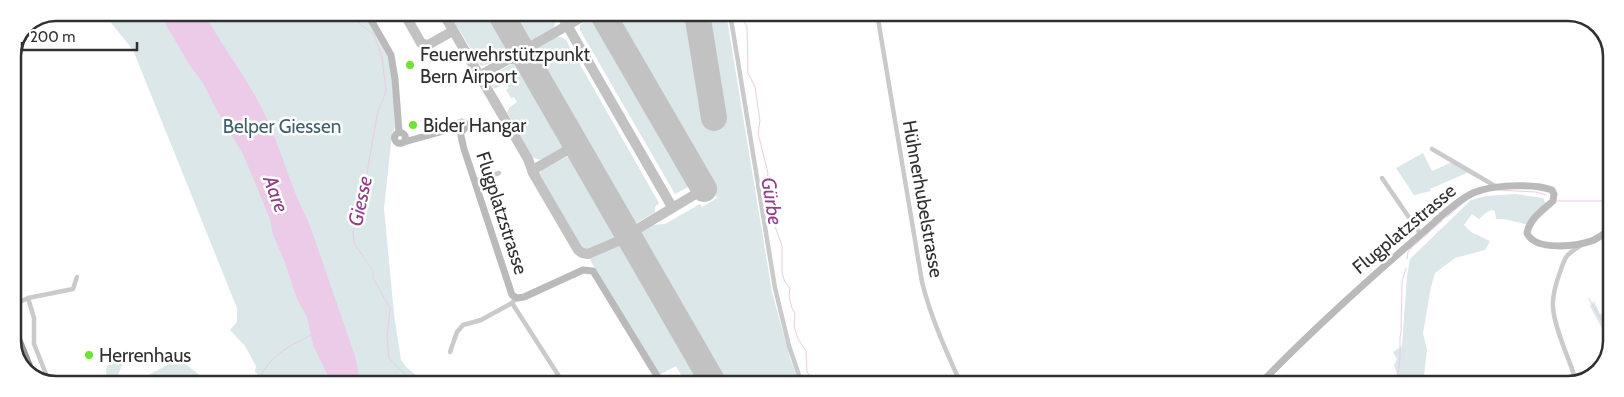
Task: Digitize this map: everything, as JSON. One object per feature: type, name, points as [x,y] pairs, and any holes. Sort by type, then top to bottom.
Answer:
[{"type":"street","name":"Flugplatzstrasse","points":[[372,21],[391,55],[402,137],[450,124],[459,128],[464,149],[514,300],[589,269],[657,376]]},
{"type":"street","points":[[731,21],[775,288],[789,346],[799,376]]},
{"type":"street","name":"Hühnerhubelstrasse","points":[[878,21],[922,282],[927,302],[958,376]]},
{"type":"street","points":[[1432,149],[1496,187]]},
{"type":"street","points":[[475,181],[499,173]]},
{"type":"street","points":[[1382,178],[1421,235]]},
{"type":"street","name":"Flugplatzstrasse","points":[[1268,376],[1304,338],[1353,292],[1468,196],[1481,190],[1496,187],[1534,187],[1552,190],[1554,194],[1553,201],[1536,215],[1529,225],[1527,233],[1528,236],[1540,243],[1556,246],[1583,243],[1603,235]]},
{"type":"street","points":[[1574,375],[1554,315],[1553,303],[1558,278],[1566,257],[1583,243]]},
{"type":"street","points":[[21,301],[73,289],[77,277]]},
{"type":"street","points":[[28,298],[33,314],[36,349],[46,374]]},
{"type":"street","points":[[450,352],[457,332],[463,325],[481,320],[514,300],[559,376]]},
{"type":"green space","name":"Belper Giessen","points":[[109,21],[367,21],[372,26],[386,52],[393,80],[395,127],[392,134],[384,208],[394,314],[401,360],[417,376],[259,376],[255,372],[256,366],[245,346],[230,330],[237,322],[237,308],[133,50]]},
{"type":"green space","points":[[454,21],[495,21],[509,46],[508,53],[492,63],[481,66]]},
{"type":"green space","points":[[515,21],[554,21],[554,27],[548,32],[527,42]]},
{"type":"green space","points":[[585,21],[595,21],[690,186],[675,194],[580,30],[580,25]]},
{"type":"green space","points":[[616,21],[690,21],[708,126],[726,123],[708,21],[727,21],[772,292],[790,358],[797,376],[719,376],[637,232],[652,225],[665,224],[700,204],[702,207],[717,198]]},
{"type":"green space","points":[[556,37],[566,40],[659,203],[655,207],[655,212],[633,225],[533,51]]},
{"type":"green space","points":[[512,64],[518,64],[522,68],[564,141],[562,148],[547,158],[539,159],[531,156],[507,112],[517,102],[514,97],[511,98],[506,90],[509,88],[506,83],[494,89],[490,82],[494,74]]},
{"type":"green space","points":[[1423,153],[1432,171],[1452,162],[1469,172],[1430,189],[1431,191],[1414,195],[1396,168]]},
{"type":"green space","points":[[567,157],[573,158],[576,162],[615,230],[614,238],[598,248],[580,249],[539,178],[541,170]]},
{"type":"green space","points":[[1516,194],[1543,198],[1547,206],[1529,225],[1496,219],[1495,211],[1493,210],[1487,212],[1479,219],[1472,214],[1464,225],[1471,232],[1490,241],[1485,250],[1455,258],[1435,273],[1423,333],[1427,350],[1424,376],[1397,376],[1394,365],[1397,359],[1393,352],[1402,346],[1410,259],[1471,200],[1486,196]]},
{"type":"green space","points":[[619,244],[625,248],[698,376],[682,376],[676,366],[659,375],[589,258]]},
{"type":"green space","points":[[1594,301],[1600,314],[1603,313],[1603,330],[1590,306]]},
{"type":"green space","points":[[129,349],[117,376],[106,376],[106,369],[113,356]]},
{"type":"green space","points":[[174,355],[201,376],[147,376],[167,365]]},
{"type":"water","name":"Aare","points":[[164,21],[209,21],[258,102],[309,223],[355,356],[359,376],[328,376],[313,345],[307,317],[297,299],[284,260],[273,235],[270,219],[243,154],[203,83],[189,64]]},
{"type":"waterway","name":"Giesse","points":[[356,21],[374,35],[382,57],[386,91],[377,115],[365,185],[355,206],[358,217],[353,231],[354,243],[373,271],[373,278],[390,308],[387,337],[389,358],[407,376]]},
{"type":"waterway","name":"Gürbe","points":[[744,21],[747,27],[748,73],[755,87],[760,121],[758,133],[768,173],[767,183],[773,197],[771,215],[782,246],[782,273],[785,282],[790,288],[789,296],[795,314],[794,326],[798,339],[806,351],[807,372],[810,376]]},
{"type":"waterway","points":[[1498,190],[1536,192],[1546,195]]},
{"type":"waterway","points":[[1557,201],[1603,200]]},
{"type":"waterway","points":[[1447,217],[1464,202]]},
{"type":"waterway","points":[[1407,259],[1408,252],[1412,247],[1442,221]]},
{"type":"waterway","points":[[1398,376],[1402,282],[1406,268]]},
{"type":"waterway","points":[[1589,299],[1603,323]]},
{"type":"waterway","points":[[260,376],[278,354],[311,335]]},
{"type":"taxiway","points":[[409,21],[421,43],[428,45],[451,32],[452,28]]},
{"type":"taxiway","points":[[448,21],[528,159],[533,173],[578,250],[588,254],[623,239],[630,242],[637,251]]},
{"type":"taxiway","points":[[565,21],[672,207]]},
{"type":"taxiway","points":[[483,81],[483,76],[486,72],[575,21]]},
{"type":"taxiway","points":[[510,59],[516,49],[514,36]]},
{"type":"taxiway","points":[[510,59],[521,59],[531,66]]},
{"type":"taxiway","points":[[566,151],[571,144],[570,134]]},
{"type":"taxiway","points":[[535,175],[536,168],[566,151],[574,150],[582,155]]},
{"type":"taxiway","points":[[619,240],[704,189]]},
{"type":"taxiway","points":[[619,240],[623,232],[620,223]]},
{"type":"runway","points":[[505,21],[709,376]]},
{"type":"runway","points":[[607,21],[704,189]]},
{"type":"runway","points":[[698,21],[714,118]]},
{"type":"place","name":"Feuerwehrstützpunkt Bern Airport","points":[[410,65]]},
{"type":"place","name":"Bider Hangar","points":[[413,125]]},
{"type":"place","name":"Herrenhaus","points":[[89,355]]}]
